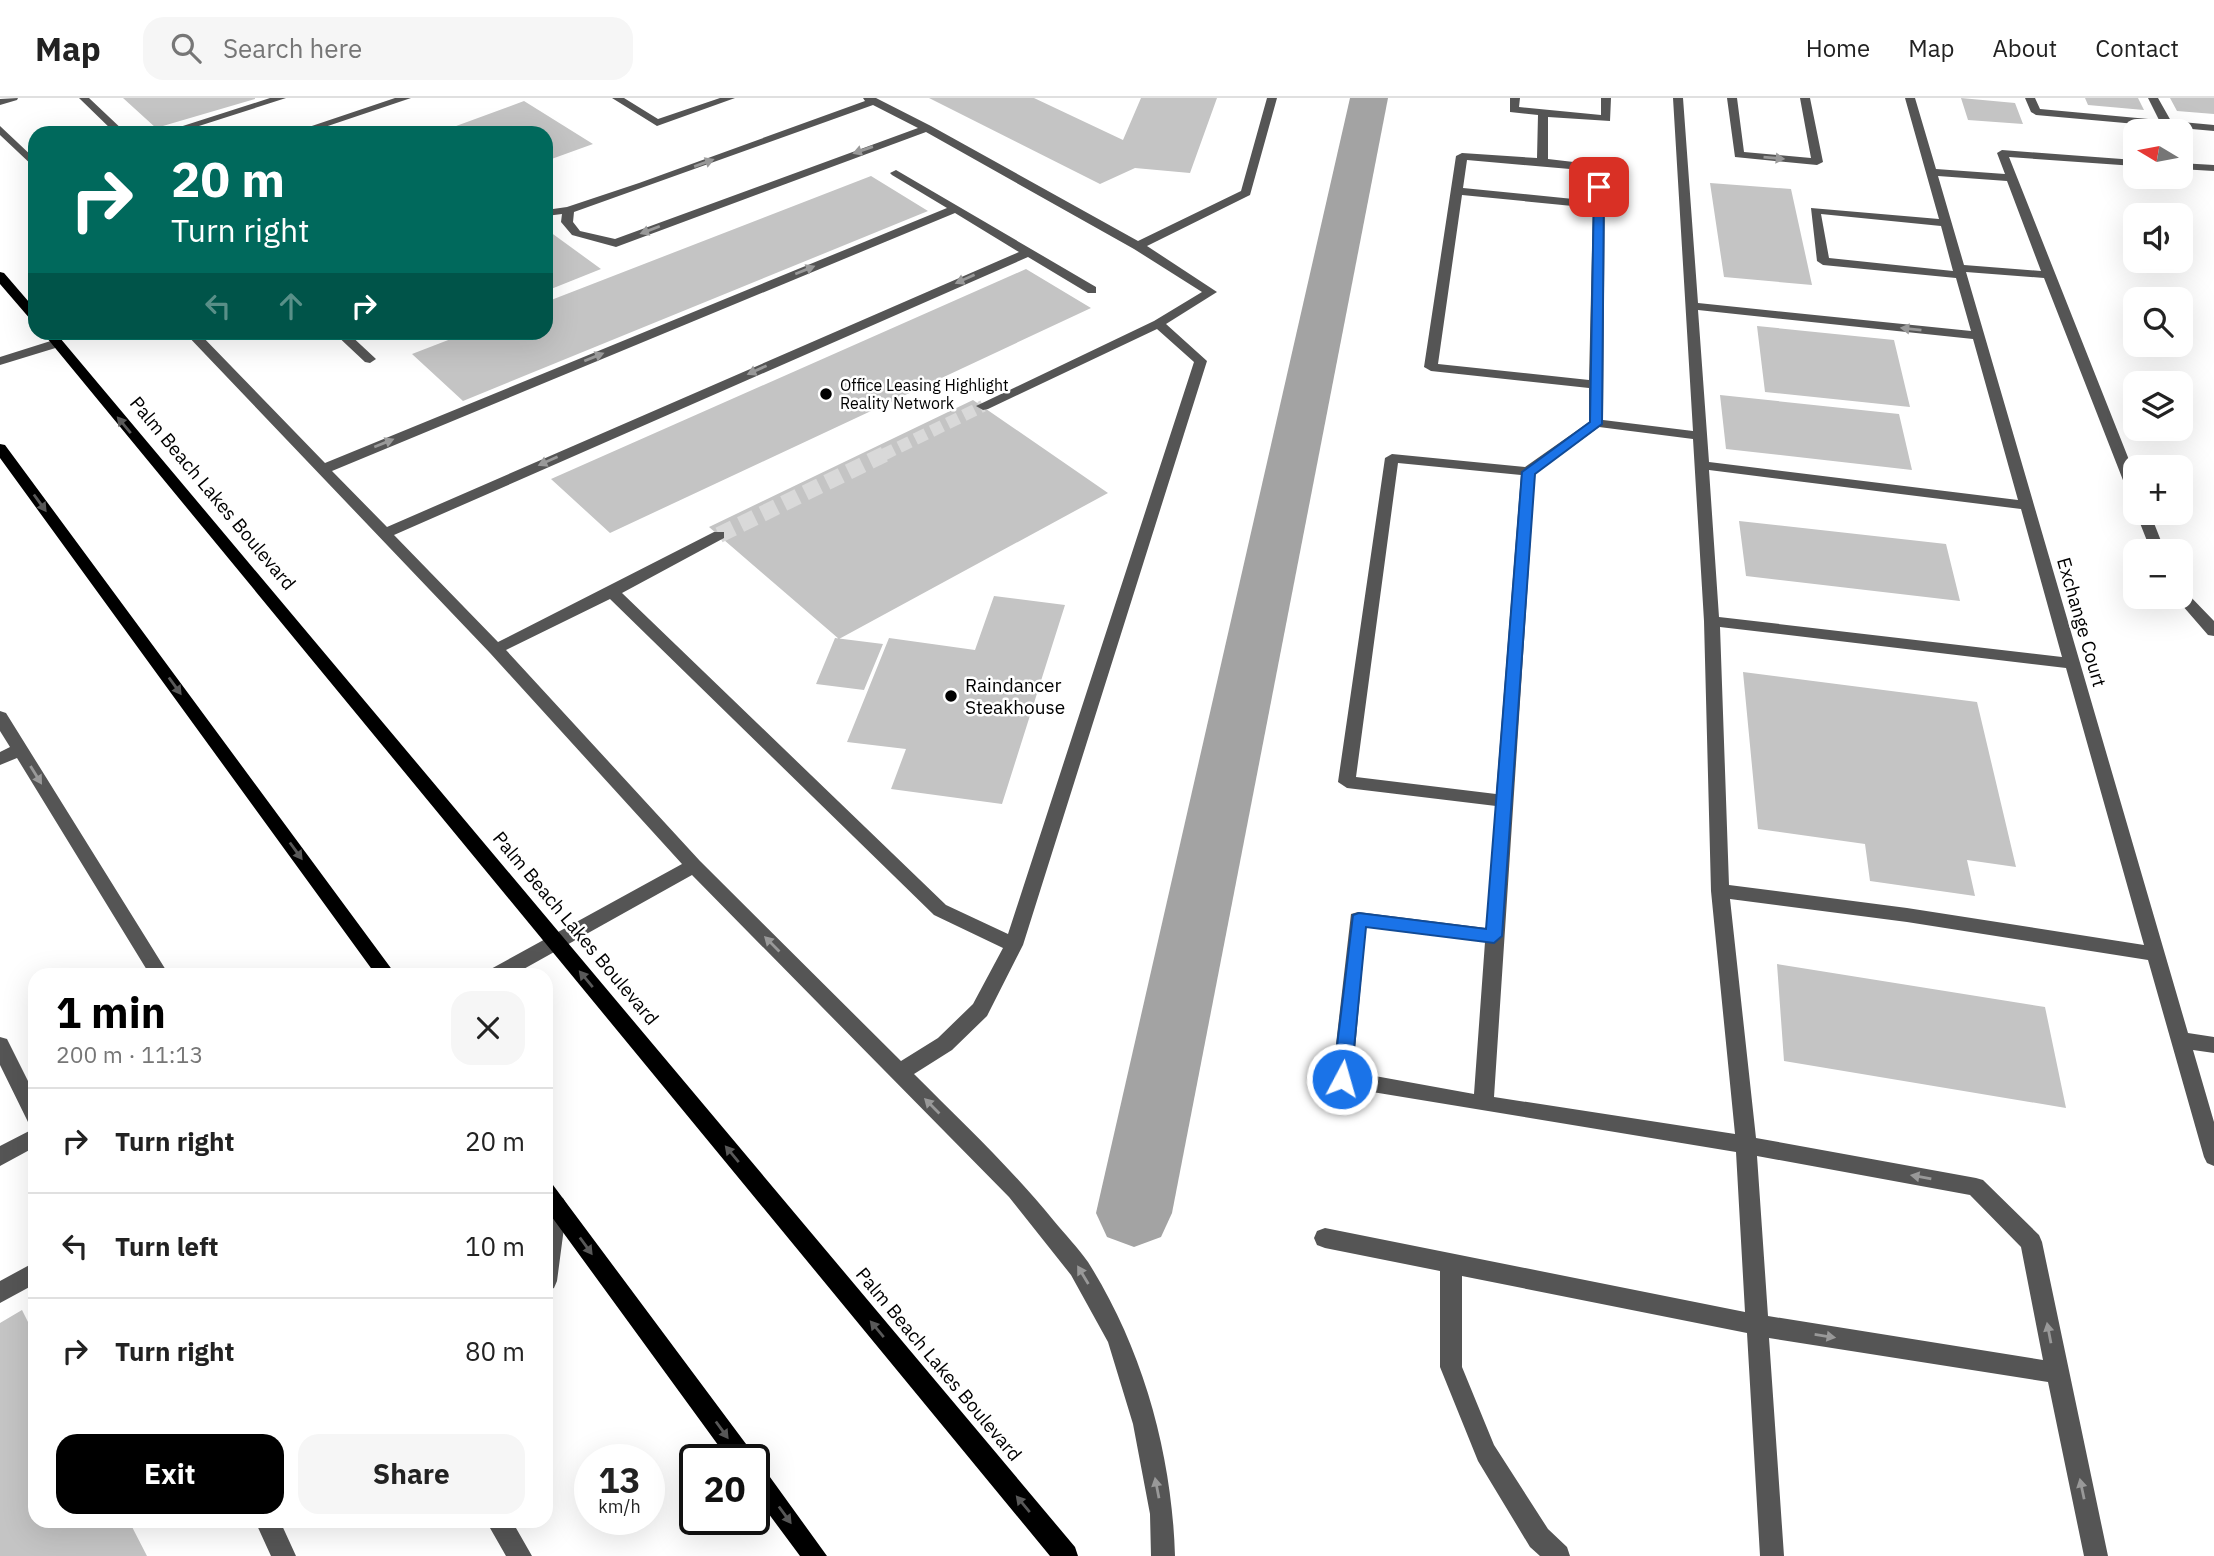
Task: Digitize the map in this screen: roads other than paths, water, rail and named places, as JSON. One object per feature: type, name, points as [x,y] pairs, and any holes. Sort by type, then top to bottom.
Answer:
[{"type":"main road","points":[[0,276],[28,309]]},
{"type":"main road","name":"Palm Beach Lakes Boulevard","points":[[54,340],[1066,1556]]},
{"type":"main road","points":[[0,448],[382,968]]},
{"type":"main road","points":[[553,1201],[732,1444]]},
{"type":"main road","points":[[770,1496],[815,1556]]},
{"type":"street","points":[[0,102],[13,98]]},
{"type":"street","points":[[189,126],[281,98]]},
{"type":"street","points":[[318,126],[407,98]]},
{"type":"street","points":[[617,98],[657,123],[730,98]]},
{"type":"street","points":[[1138,246],[1246,193],[1272,98]]},
{"type":"street","points":[[1515,98],[1514,110],[1606,119],[1606,98]]},
{"type":"street","points":[[1678,98],[1712,621],[1720,891],[1746,1145],[1772,1556]]},
{"type":"street","points":[[1732,98],[1739,155],[1817,162],[1805,98]]},
{"type":"street","name":"Exchange Court","points":[[1910,98],[2214,1157]]},
{"type":"street","points":[[2029,98],[2036,112],[2123,120]]},
{"type":"street","points":[[2153,98],[2164,119]]},
{"type":"street","points":[[84,99],[113,126]]},
{"type":"street","points":[[553,212],[569,210],[871,100],[928,128],[1138,246],[1211,292],[1158,324],[983,406]]},
{"type":"street","points":[[1542,162],[1543,113]]},
{"type":"street","points":[[2193,126],[2214,128]]},
{"type":"street","points":[[569,210],[567,222],[576,233],[616,243],[928,128]]},
{"type":"street","points":[[1,131],[28,158]]},
{"type":"street","points":[[2123,162],[2002,153],[2123,463]]},
{"type":"street","points":[[1596,385],[1431,367],[1462,156],[1599,168],[1596,424]]},
{"type":"street","points":[[2193,167],[2214,168]]},
{"type":"street","points":[[1931,172],[2011,178]]},
{"type":"street","points":[[896,173],[1091,290]]},
{"type":"street","points":[[1457,191],[1599,205]]},
{"type":"street","points":[[321,470],[955,209]]},
{"type":"street","points":[[1946,223],[1815,210],[1822,261],[2049,275]]},
{"type":"street","points":[[385,533],[1028,252]]},
{"type":"street","points":[[1691,306],[1979,336]]},
{"type":"street","points":[[899,1073],[945,1044],[980,1010],[1014,945],[1200,361],[1158,324]]},
{"type":"street","points":[[0,361],[47,340]]},
{"type":"street","points":[[202,340],[321,470],[496,649],[694,866],[1016,1190],[1079,1268],[1118,1338],[1145,1424],[1162,1514],[1163,1556]]},
{"type":"street","points":[[348,340],[370,359]]},
{"type":"street","points":[[1503,801],[1347,782],[1392,458],[1528,472],[1596,424],[1700,436]]},
{"type":"street","points":[[1702,465],[2027,505]]},
{"type":"street","points":[[1483,1104],[1528,472]]},
{"type":"street","points":[[496,649],[719,535]]},
{"type":"street","points":[[612,592],[940,910],[1014,945]]},
{"type":"street","points":[[2193,608],[2214,631]]},
{"type":"street","points":[[1712,621],[2072,663]]},
{"type":"street","points":[[0,717],[156,968]]},
{"type":"street","points":[[0,760],[20,750]]},
{"type":"street","points":[[509,968],[694,866]]},
{"type":"street","points":[[1720,891],[1907,915],[2156,954]]},
{"type":"street","points":[[1494,936],[1359,919],[1342,1079],[1746,1145],[1976,1187],[2032,1242],[2096,1556]]},
{"type":"street","points":[[2180,1040],[2214,1045]]},
{"type":"street","points":[[0,1045],[28,1101]]},
{"type":"street","points":[[0,1157],[28,1141]]},
{"type":"street","points":[[1325,1238],[1757,1325],[2057,1373]]},
{"type":"street","points":[[1451,1263],[1451,1367],[1486,1453],[1539,1538],[1558,1556]]},
{"type":"street","points":[[0,1293],[28,1276]]},
{"type":"street","points":[[271,1528],[284,1556]]},
{"type":"waterway","points":[[1134,1213],[1369,98]]},
{"type":"tunnel","points":[[883,455],[983,406]]},
{"type":"tunnel","points":[[719,535],[887,453]]},
{"type":"place","name":"Office Leasing Highlight Reality Network","points":[[826,394]]},
{"type":"place","name":"Raindancer Steakhouse","points":[[951,696]]}]
